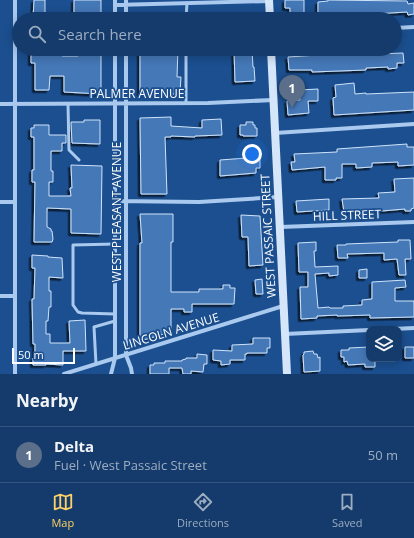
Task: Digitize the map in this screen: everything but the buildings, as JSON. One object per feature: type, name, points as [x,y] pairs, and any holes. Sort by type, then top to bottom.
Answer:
[{"type":"main road","points":[[269,0],[270,12]]},
{"type":"main road","name":"WEST PASSAIC STREET","points":[[271,56],[286,374]]},
{"type":"street","points":[[15,0],[15,12]]},
{"type":"street","points":[[115,3],[186,3],[269,0]]},
{"type":"street","points":[[402,28],[414,27]]},
{"type":"street","points":[[15,56],[15,374]]},
{"type":"street","name":"WEST PLEASANT AVENUE","points":[[111,374],[115,358],[115,56]]},
{"type":"street","name":"WEST PLEASANT AVENUE","points":[[126,56],[126,355],[132,374]]},
{"type":"street","name":"PALMER AVENUE","points":[[0,104],[186,103],[274,100]]},
{"type":"street","points":[[275,133],[414,124]]},
{"type":"street","points":[[115,201],[199,202],[278,197]]},
{"type":"street","points":[[0,202],[15,202]]},
{"type":"street","name":"HILL STREET","points":[[280,227],[414,222]]},
{"type":"street","points":[[0,296],[15,296]]},
{"type":"street","name":"LINCOLN AVENUE","points":[[64,374],[284,306]]},
{"type":"street","points":[[402,329],[414,328]]},
{"type":"street","points":[[285,334],[366,330]]},
{"type":"lane","points":[[186,3],[186,12]]},
{"type":"lane","points":[[186,56],[186,103]]},
{"type":"lane","points":[[68,104],[68,150],[79,160]]},
{"type":"lane","points":[[115,244],[73,244],[73,305],[78,312],[82,313],[115,314]]},
{"type":"lane","points":[[96,364],[94,327],[115,321]]},
{"type":"place","name":"Delta","points":[[292,108]]}]
